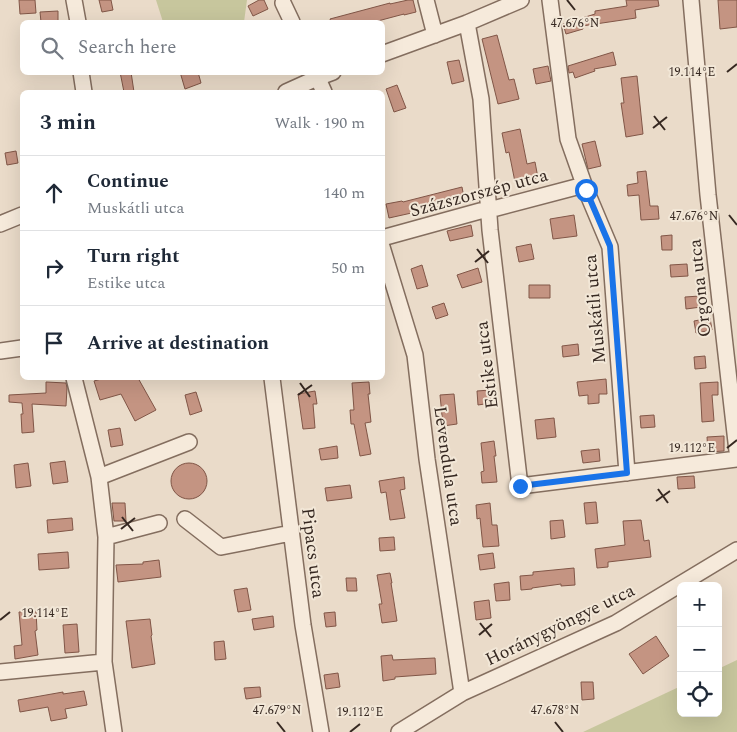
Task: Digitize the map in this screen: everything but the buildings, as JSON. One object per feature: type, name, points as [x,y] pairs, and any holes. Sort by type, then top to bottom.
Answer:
[{"type":"street","points":[[74,0],[78,20]]},
{"type":"street","points":[[426,0],[435,35]]},
{"type":"street","points":[[385,53],[467,23],[521,0]]},
{"type":"street","name":"Muskátli utca","points":[[550,0],[568,139],[584,185],[610,246],[627,473]]},
{"type":"street","name":"Orgona utca","points":[[691,0],[708,195],[737,451]]},
{"type":"street","points":[[283,3],[291,20]]},
{"type":"street","name":"Estike utca","points":[[467,23],[481,99],[489,210],[520,486],[737,460]]},
{"type":"street","points":[[81,75],[84,90]]},
{"type":"street","points":[[290,90],[316,75],[323,90]]},
{"type":"street","name":"Százszorszép utca","points":[[385,237],[584,185]]},
{"type":"street","points":[[0,224],[20,216]]},
{"type":"street","name":"Levendula utca","points":[[385,257],[414,355],[427,459],[462,694]]},
{"type":"street","points":[[0,351],[20,348]]},
{"type":"street","points":[[75,380],[99,477],[106,537],[104,662],[114,732]]},
{"type":"street","name":"Pipacs utca","points":[[272,380],[303,624],[321,732]]},
{"type":"street","points":[[99,477],[189,442]]},
{"type":"street","points":[[185,519],[221,546],[291,533]]},
{"type":"street","points":[[106,537],[158,523]]},
{"type":"street","name":"Horánygyöngye utca","points":[[399,732],[462,694],[616,623],[737,550]]},
{"type":"street","points":[[0,672],[104,662]]},
{"type":"green space","points":[[156,0],[247,0],[244,20],[162,20]]},
{"type":"green space","points":[[737,660],[737,732],[583,732],[677,688],[677,717],[722,717],[722,667]]},
{"type":"route","points":[[520,486],[627,473],[610,246],[586,190]]}]
